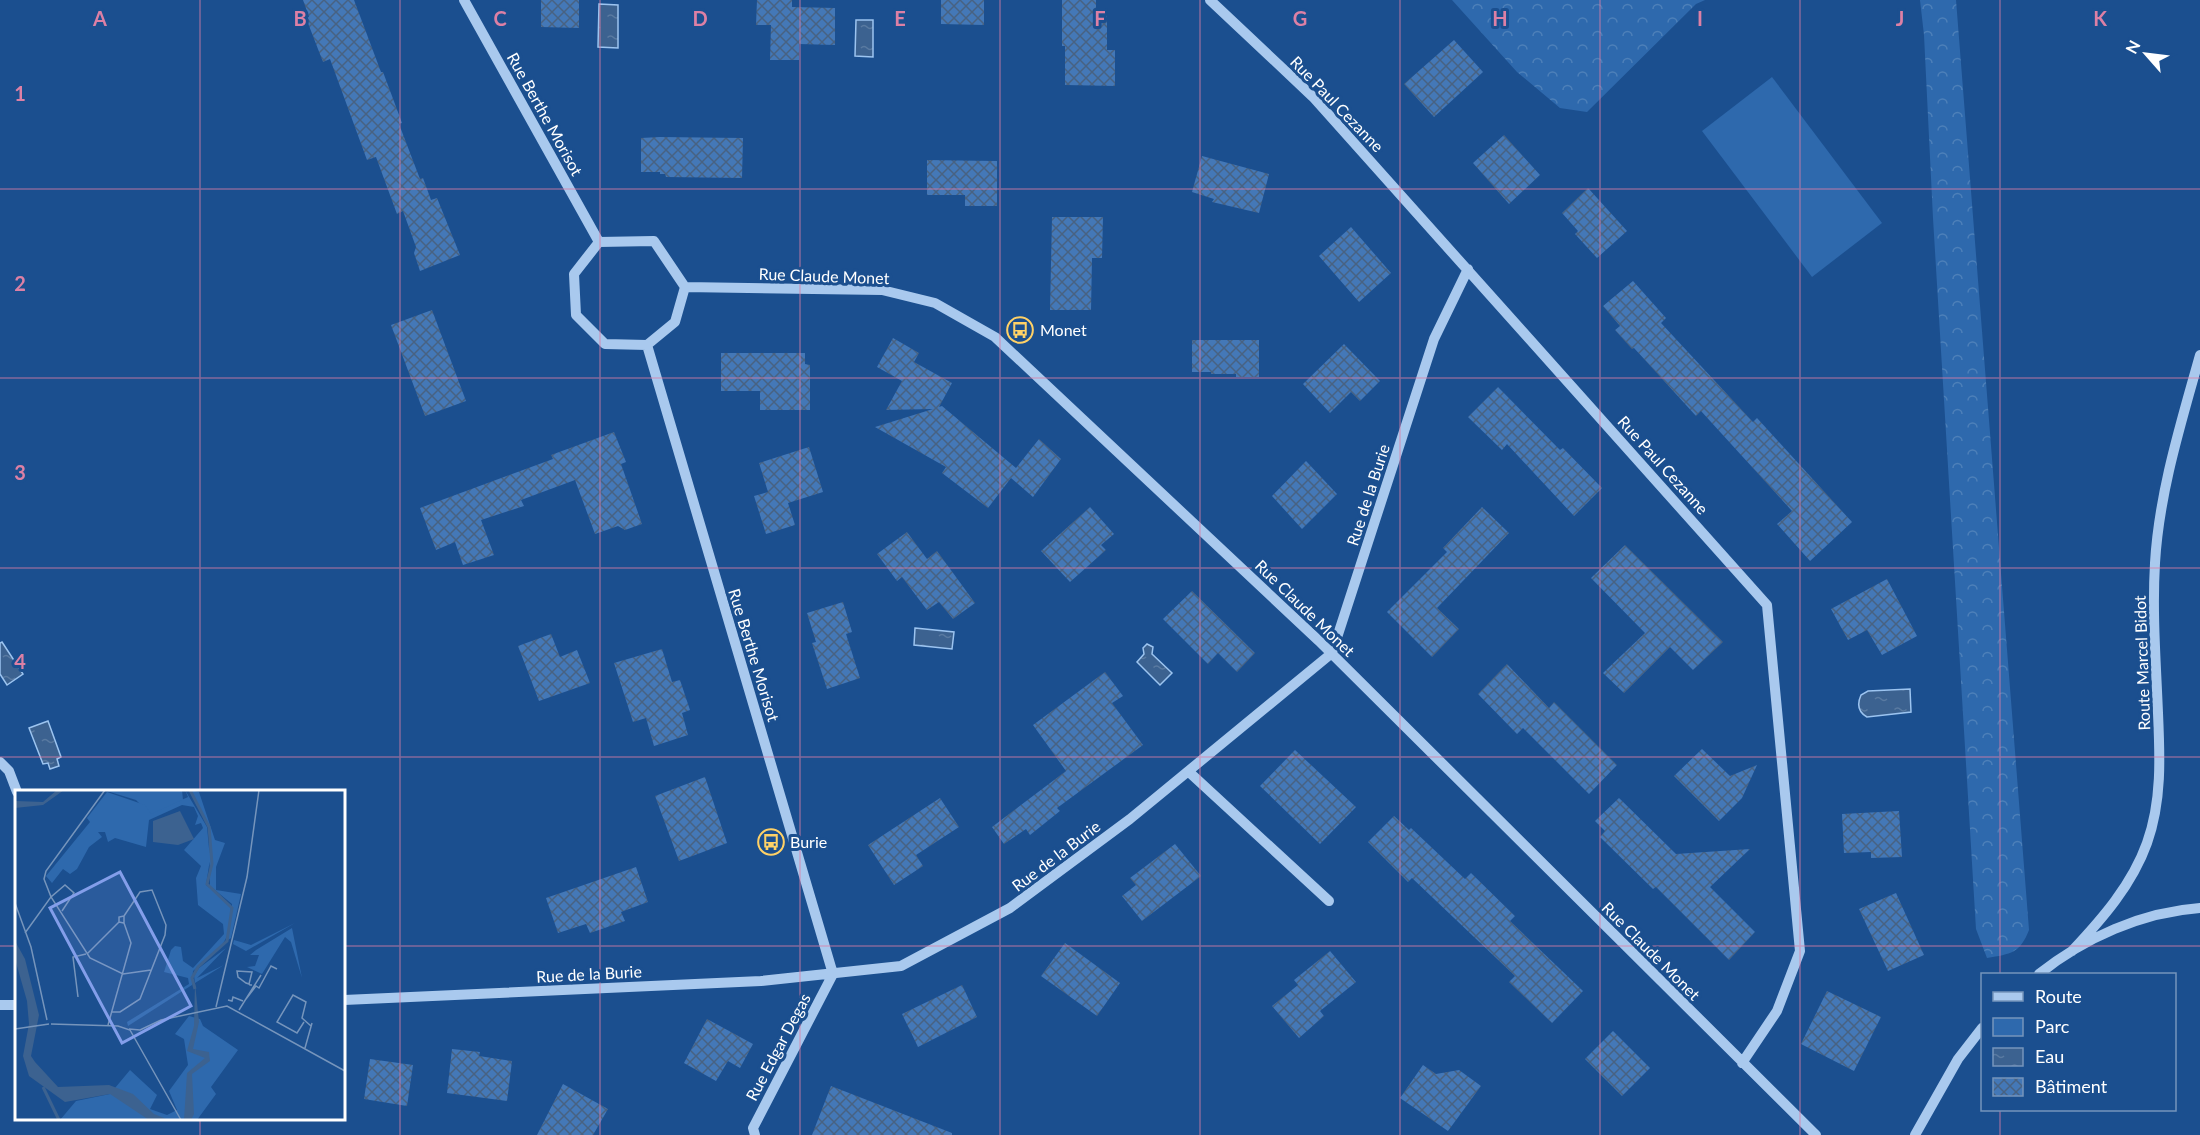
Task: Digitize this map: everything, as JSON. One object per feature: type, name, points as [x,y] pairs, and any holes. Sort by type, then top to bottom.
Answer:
[{"type":"street","name":"Rue Berthe Morisot","points":[[464,0],[599,242]]},
{"type":"street","name":"Rue Paul Cezanne","points":[[1210,0],[1313,97],[1767,605],[1800,951],[1777,1011],[1742,1063]]},
{"type":"street","points":[[654,241],[685,287],[675,322],[646,345],[605,344],[576,315],[574,274],[599,242],[654,241]]},
{"type":"street","name":"Rue de la Burie","points":[[345,1000],[761,981],[901,966],[1010,908],[1130,819],[1332,653],[1434,339],[1468,269]]},
{"type":"street","name":"Rue Claude Monet","points":[[685,287],[882,290],[934,303],[995,337],[1332,653],[1816,1135]]},
{"type":"street","name":"Rue Berthe Morisot","points":[[646,345],[833,974]]},
{"type":"street","name":"Route Marcel Bidot","points":[[2072,951],[2096,926],[2116,900],[2146,844],[2155,814],[2160,764],[2154,594],[2156,551],[2162,507],[2200,355]]},
{"type":"street","points":[[0,762],[9,771],[16,790]]},
{"type":"street","points":[[1189,771],[1329,901]]},
{"type":"street","points":[[2042,973],[2072,951],[2125,925],[2164,913],[2200,908]]},
{"type":"street","name":"Rue Edgar Degas","points":[[755,1135],[753,1128],[833,974]]},
{"type":"street","points":[[1915,1135],[1958,1059],[1981,1030]]},
{"type":"green space","points":[[1452,0],[1705,0],[1696,4],[1587,112],[1560,108],[1517,72]]},
{"type":"green space","points":[[1920,0],[1956,0],[2029,930],[2022,944],[2014,951],[1987,958],[1976,929],[1924,35]]},
{"type":"green space","points":[[1772,77],[1882,223],[1812,277],[1702,131]]},
{"type":"water","points":[[599,4],[618,5],[618,48],[598,47]]},
{"type":"water","points":[[856,20],[873,20],[873,57],[855,56]]},
{"type":"water","points":[[915,628],[954,632],[952,649],[914,645]]},
{"type":"water","points":[[2,642],[23,674],[7,685],[0,674],[0,643]]},
{"type":"water","points":[[1147,644],[1153,647],[1152,654],[1172,673],[1160,685],[1137,662],[1144,654],[1143,648]]},
{"type":"water","points":[[1910,689],[1911,712],[1867,717],[1860,710],[1861,695],[1868,691]]},
{"type":"water","points":[[48,721],[61,757],[57,759],[59,766],[50,769],[48,763],[43,764],[29,728]]},
{"type":"building","points":[[303,0],[354,0],[402,123],[399,124],[420,179],[423,178],[431,200],[437,198],[460,255],[420,271],[414,253],[416,247],[403,211],[397,214],[376,157],[367,160],[330,59],[323,62],[306,18],[309,17]]},
{"type":"building","points":[[541,0],[579,0],[579,28],[541,27]]},
{"type":"building","points":[[757,0],[792,0],[792,7],[835,8],[835,45],[799,44],[799,60],[770,60],[771,25],[756,25]]},
{"type":"building","points":[[941,0],[984,0],[984,25],[941,24]]},
{"type":"building","points":[[1062,0],[1096,0],[1096,11],[1107,12],[1107,50],[1115,50],[1115,86],[1065,85]]},
{"type":"building","points":[[1454,40],[1483,72],[1434,117],[1404,84]]},
{"type":"building","points":[[1504,135],[1540,175],[1509,204],[1473,163]]},
{"type":"building","points":[[641,138],[743,138],[742,178],[666,177],[660,172],[641,172]]},
{"type":"building","points":[[1202,156],[1269,174],[1259,213],[1212,202],[1214,199],[1192,192]]},
{"type":"building","points":[[927,160],[997,161],[997,206],[965,206],[965,195],[927,195]]},
{"type":"building","points":[[1588,188],[1627,231],[1597,258],[1575,234],[1578,231],[1562,213]]},
{"type":"building","points":[[1052,217],[1103,217],[1102,258],[1092,258],[1091,310],[1050,310]]},
{"type":"building","points":[[1351,227],[1391,273],[1359,302],[1319,256]]},
{"type":"building","points":[[1633,281],[1666,318],[1661,323],[1753,422],[1757,418],[1852,522],[1810,561],[1777,524],[1792,511],[1701,411],[1696,416],[1615,330],[1620,326],[1603,306]]},
{"type":"building","points":[[432,310],[466,401],[425,416],[391,325]]},
{"type":"building","points":[[893,338],[919,353],[914,362],[952,383],[939,407],[942,406],[1016,468],[1039,439],[1061,459],[1033,497],[1011,478],[988,508],[942,473],[946,467],[875,427],[933,409],[886,410],[902,381],[877,367]]},
{"type":"building","points":[[1192,340],[1259,340],[1259,377],[1192,372]]},
{"type":"building","points":[[1344,344],[1380,381],[1360,401],[1351,392],[1330,413],[1303,384]]},
{"type":"building","points":[[721,353],[805,353],[805,364],[810,365],[810,410],[760,410],[760,391],[721,391]]},
{"type":"building","points":[[1498,387],[1560,450],[1563,448],[1602,488],[1574,516],[1507,444],[1502,450],[1468,417]]},
{"type":"building","points":[[614,432],[626,462],[621,464],[642,524],[625,530],[618,526],[595,534],[575,480],[521,500],[524,506],[481,520],[494,555],[463,565],[455,542],[436,550],[420,508],[553,459],[551,455]]},
{"type":"building","points":[[809,447],[823,492],[788,503],[795,525],[766,534],[754,496],[768,492],[759,463]]},
{"type":"building","points":[[1306,461],[1337,494],[1302,529],[1272,496]]},
{"type":"building","points":[[1090,507],[1114,534],[1101,545],[1106,550],[1070,582],[1041,551]]},
{"type":"building","points":[[1482,507],[1509,533],[1437,608],[1459,629],[1432,657],[1387,612],[1447,552],[1443,548]]},
{"type":"building","points":[[907,532],[927,559],[937,551],[975,603],[953,619],[939,602],[927,610],[902,577],[897,581],[877,554]]},
{"type":"building","points":[[1625,545],[1723,642],[1693,670],[1670,647],[1624,693],[1603,673],[1645,633],[1591,578]]},
{"type":"building","points":[[1887,579],[1917,636],[1882,655],[1867,630],[1848,640],[1831,609]]},
{"type":"building","points":[[1192,591],[1255,653],[1237,672],[1218,653],[1208,664],[1163,619]]},
{"type":"building","points":[[843,602],[852,632],[846,634],[860,678],[827,689],[812,643],[816,642],[807,613]]},
{"type":"building","points":[[551,634],[560,657],[577,650],[590,683],[539,701],[518,646]]},
{"type":"building","points":[[662,649],[672,682],[680,680],[690,710],[682,713],[688,735],[654,746],[646,718],[633,722],[614,663]]},
{"type":"building","points":[[1507,664],[1549,708],[1554,702],[1617,765],[1589,794],[1523,728],[1517,734],[1478,694]]},
{"type":"building","points":[[1105,672],[1123,696],[1112,703],[1143,745],[1057,808],[1060,811],[1030,835],[1026,829],[1004,844],[992,827],[1066,771],[1033,725]]},
{"type":"building","points":[[1702,749],[1730,776],[1757,765],[1742,798],[1719,821],[1674,776]]},
{"type":"building","points":[[1295,750],[1356,807],[1320,844],[1260,786]]},
{"type":"building","points":[[705,777],[727,843],[679,861],[655,796]]},
{"type":"building","points":[[940,798],[959,827],[916,855],[923,866],[894,885],[868,845]]},
{"type":"building","points":[[1619,798],[1676,854],[1750,849],[1710,887],[1755,932],[1729,960],[1656,887],[1653,889],[1600,837],[1605,831],[1595,821]]},
{"type":"building","points":[[1899,811],[1902,857],[1871,858],[1871,852],[1844,853],[1842,814]]},
{"type":"building","points":[[1394,816],[1409,830],[1411,828],[1465,879],[1471,873],[1515,916],[1510,921],[1583,991],[1552,1023],[1509,982],[1515,976],[1412,878],[1408,882],[1368,842]]},
{"type":"building","points":[[1175,844],[1201,876],[1142,921],[1122,896],[1136,885],[1130,878]]},
{"type":"building","points":[[636,867],[648,902],[621,912],[625,921],[590,933],[586,924],[558,933],[546,898]]},
{"type":"building","points":[[1896,893],[1924,955],[1888,971],[1859,909]]},
{"type":"building","points":[[1065,943],[1120,983],[1097,1016],[1041,976]]},
{"type":"building","points":[[1330,951],[1356,982],[1320,1011],[1324,1016],[1299,1038],[1272,1006],[1298,985],[1294,980]]},
{"type":"building","points":[[962,985],[977,1017],[918,1047],[902,1014]]},
{"type":"building","points":[[1827,991],[1881,1017],[1854,1071],[1801,1044]]},
{"type":"building","points":[[707,1019],[753,1044],[740,1068],[728,1061],[716,1081],[684,1063]]},
{"type":"building","points":[[1613,1031],[1650,1068],[1622,1096],[1585,1059]]},
{"type":"building","points":[[452,1049],[480,1052],[479,1056],[512,1061],[507,1101],[447,1093]]},
{"type":"building","points":[[370,1059],[413,1065],[407,1106],[364,1099]]},
{"type":"building","points":[[1423,1065],[1436,1074],[1459,1070],[1481,1086],[1448,1131],[1400,1098]]},
{"type":"building","points":[[563,1084],[608,1109],[593,1135],[537,1135]]},
{"type":"building","points":[[831,1086],[952,1133],[952,1135],[812,1135]]},
{"type":"place","name":"Monet","points":[[1020,330]]},
{"type":"place","name":"Burie","points":[[771,842]]}]
